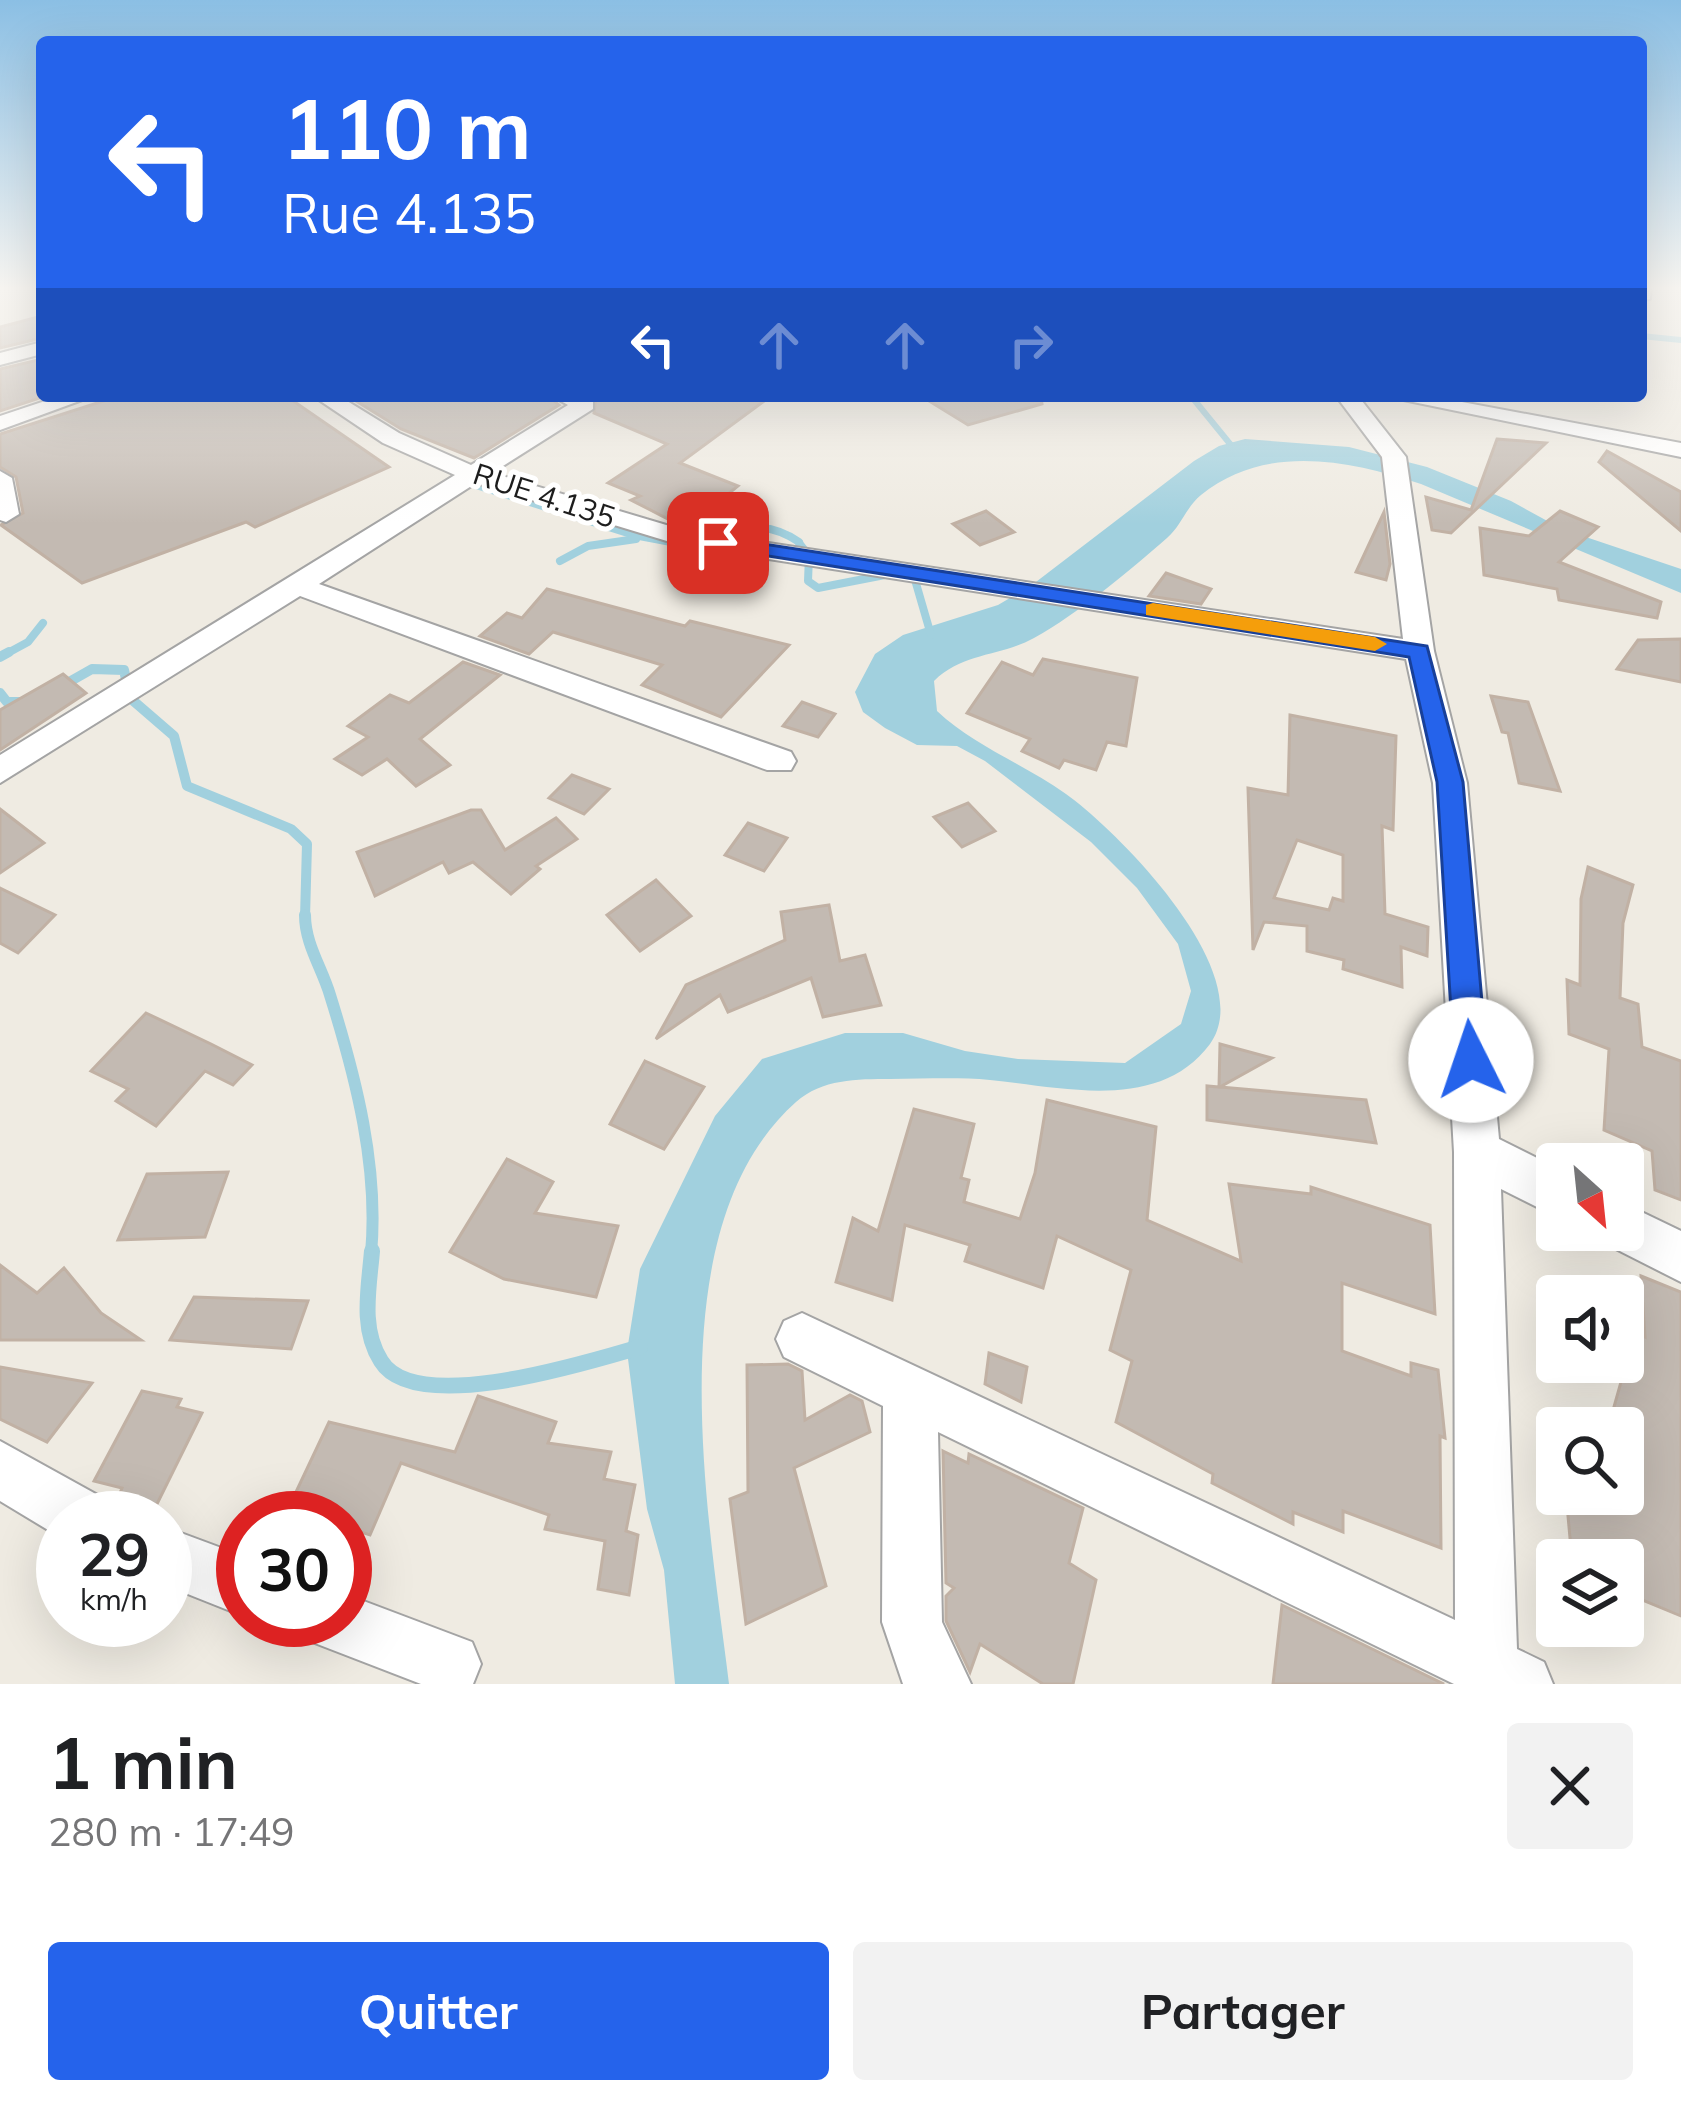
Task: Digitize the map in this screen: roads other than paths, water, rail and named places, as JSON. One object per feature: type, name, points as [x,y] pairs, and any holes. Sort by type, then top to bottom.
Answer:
[{"type":"street","points":[[0,423],[64,402]]},
{"type":"street","name":"RUE 4.135","points":[[334,402],[391,438],[477,476],[680,537],[1419,651]]},
{"type":"street","points":[[0,771],[477,476],[577,402]]},
{"type":"street","points":[[802,1339],[1499,1678],[1477,1152],[1450,782],[1419,651],[1394,467],[1351,402]]},
{"type":"street","points":[[1426,402],[1681,451]]},
{"type":"street","points":[[0,478],[6,514]]},
{"type":"street","points":[[296,584],[391,625],[779,761]]},
{"type":"street","points":[[1477,1152],[1536,1182]]},
{"type":"street","points":[[1644,1238],[1681,1257]]},
{"type":"street","points":[[910,1391],[912,1622],[922,1657],[940,1684]]},
{"type":"street","points":[[0,1469],[37,1491]]},
{"type":"street","points":[[372,1634],[450,1664]]},
{"type":"water","points":[[1245,439],[1349,447],[1427,467],[1511,501],[1562,529],[1681,569],[1681,593],[1421,484],[1337,463],[1280,462],[1252,468],[1201,495],[1167,538],[1051,628],[1021,644],[957,665],[934,681],[937,711],[967,735],[1066,794],[1148,871],[1200,944],[1216,981],[1220,1015],[1210,1044],[1189,1066],[1164,1080],[1108,1090],[953,1078],[840,1082],[796,1102],[752,1156],[723,1223],[707,1298],[702,1378],[711,1541],[729,1684],[675,1684],[664,1570],[647,1509],[627,1351],[640,1269],[715,1116],[762,1059],[845,1033],[903,1033],[965,1051],[1018,1059],[1125,1063],[1181,1024],[1191,991],[1178,944],[1137,888],[1091,842],[985,761],[957,746],[917,745],[885,728],[863,712],[855,692],[875,654],[903,635],[998,605],[1032,585],[1194,461],[1219,446]]},
{"type":"waterway","points":[[1196,402],[1235,450]]},
{"type":"waterway","points":[[1233,447],[1237,452]]},
{"type":"waterway","points":[[473,484],[634,535],[687,545]]},
{"type":"waterway","points":[[718,547],[736,532],[757,528],[778,531],[799,542]]},
{"type":"waterway","points":[[560,561],[588,546],[636,539]]},
{"type":"waterway","points":[[799,543],[809,556],[808,581],[818,588],[895,573]]},
{"type":"waterway","points":[[913,573],[931,635]]},
{"type":"waterway","points":[[4,655],[28,642],[43,623]]},
{"type":"waterway","points":[[0,657],[9,652]]},
{"type":"waterway","points":[[62,686],[92,669],[124,670],[130,698],[174,736],[187,786],[291,829],[307,844],[305,916]]},
{"type":"waterway","points":[[0,693],[7,702],[22,702]]},
{"type":"waterway","points":[[305,916],[363,1123],[372,1188],[371,1254]]},
{"type":"waterway","points":[[372,1251],[370,1335],[381,1361],[400,1377],[428,1385],[504,1381],[640,1347]]}]
